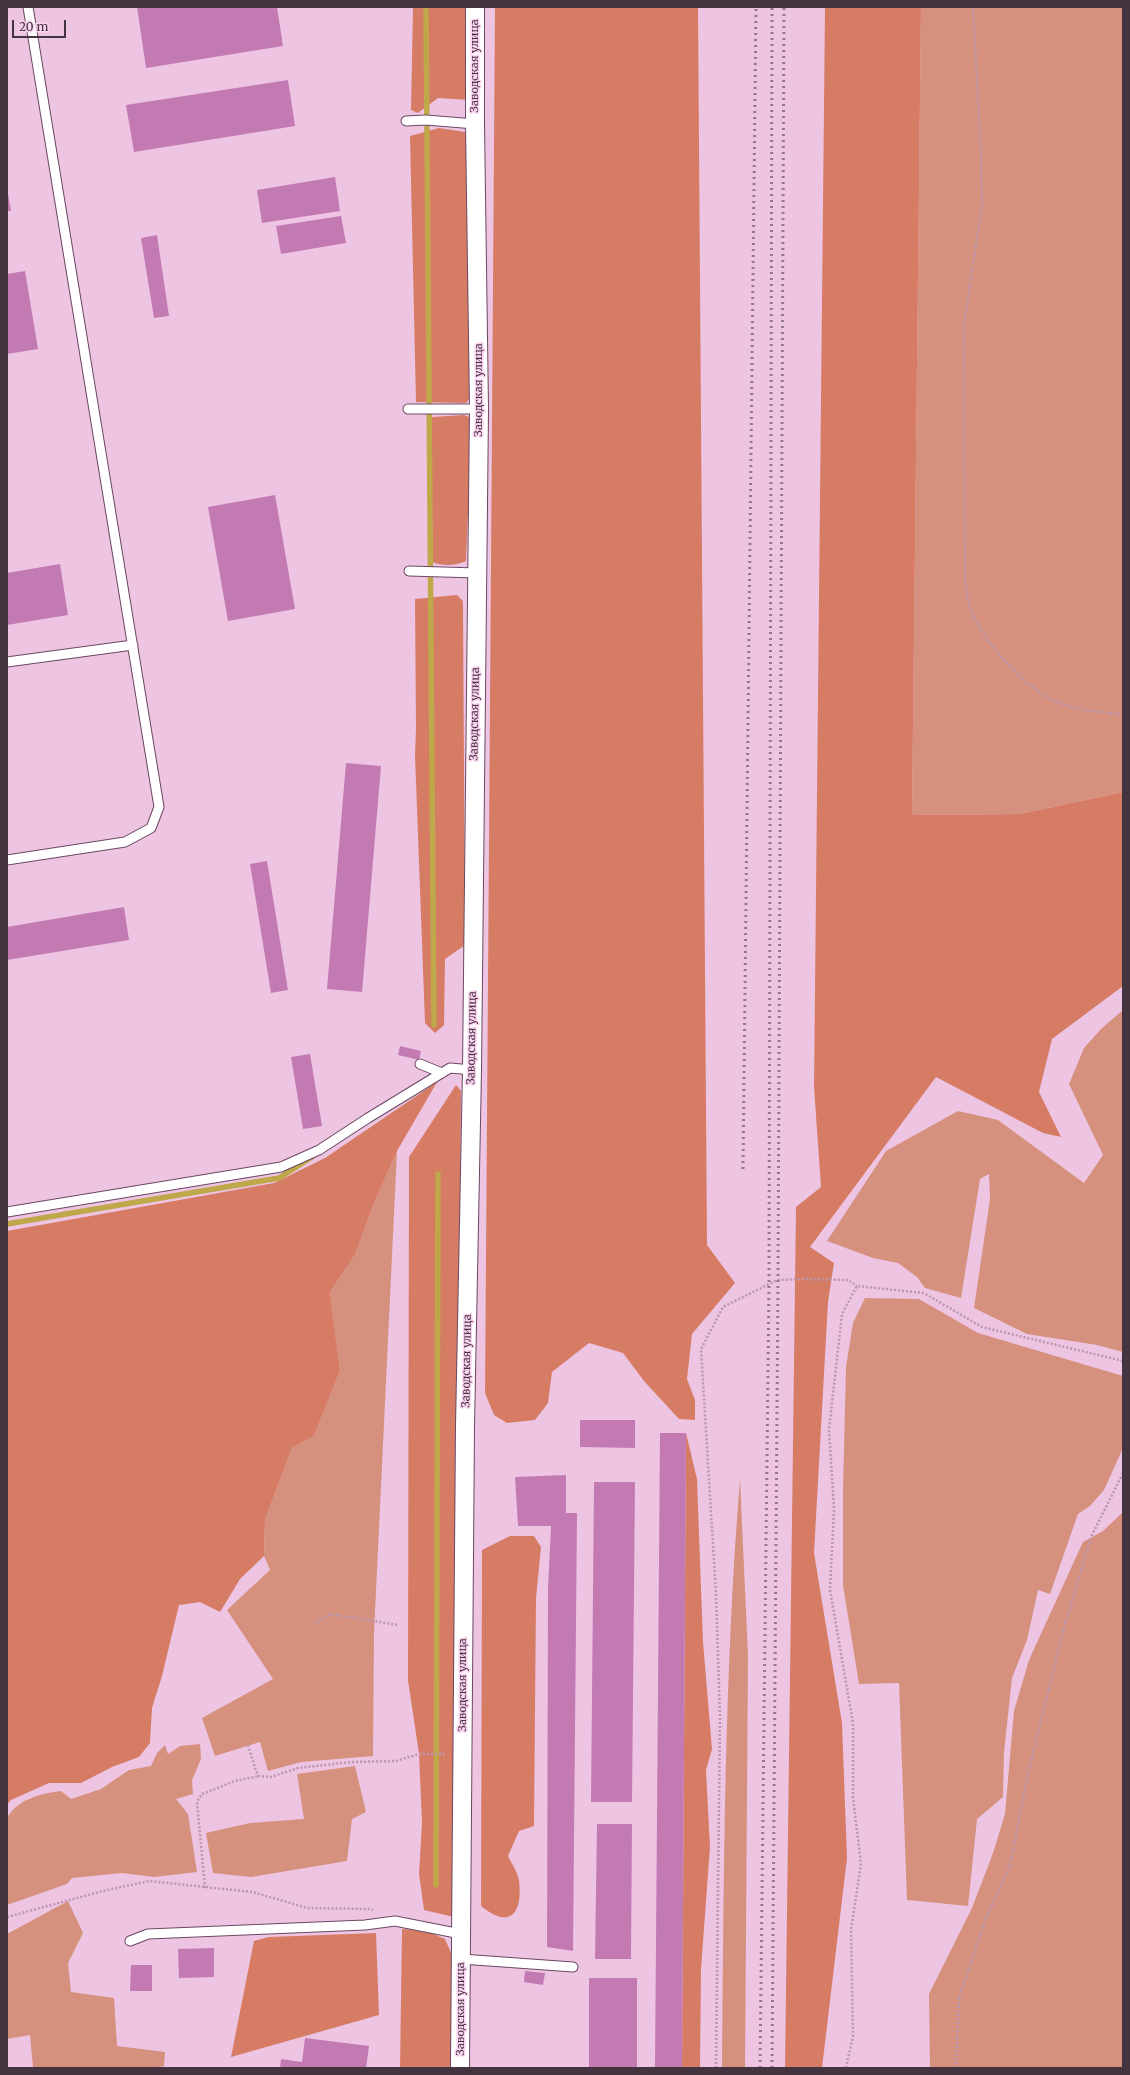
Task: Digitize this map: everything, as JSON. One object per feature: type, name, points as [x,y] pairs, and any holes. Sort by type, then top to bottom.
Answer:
[{"type":"street","name":"Заводская улица","points":[[460,2068],[465,1426],[472,1070],[479,409],[475,7]]},
{"type":"lane","points":[[7,860],[125,842],[151,828],[158,807],[133,645],[28,7]]},
{"type":"lane","points":[[406,121],[426,120],[475,124]]},
{"type":"lane","points":[[408,409],[479,409]]},
{"type":"lane","points":[[409,571],[477,573]]},
{"type":"lane","points":[[7,662],[133,645]]},
{"type":"lane","points":[[420,1064],[442,1073]]},
{"type":"lane","points":[[7,1212],[281,1167],[319,1150],[450,1068],[472,1070]]},
{"type":"lane","points":[[130,1941],[148,1934],[365,1925],[395,1921],[461,1934]]},
{"type":"lane","points":[[461,1959],[573,1967]]},
{"type":"path","points":[[973,7],[981,153],[982,205],[964,325],[965,583],[971,611],[986,638],[1010,667],[1040,693],[1068,706],[1123,715]]},
{"type":"path","points":[[716,2068],[720,1717],[714,1549],[701,1349],[723,1307],[778,1280],[848,1280],[857,1286],[924,1293],[982,1326],[1123,1361]]},
{"type":"path","points":[[846,2068],[853,2036],[851,1930],[861,1864],[853,1797],[853,1723],[830,1590],[834,1509],[829,1430],[842,1314],[857,1286]]},
{"type":"path","points":[[956,2068],[959,1998],[986,1918],[1010,1866],[1026,1783],[1062,1635],[1091,1537],[1123,1473]]},
{"type":"path","points":[[315,1624],[330,1614],[398,1625]]},
{"type":"path","points":[[248,1745],[259,1776]]},
{"type":"path","points":[[205,1888],[197,1802],[202,1794],[236,1781],[259,1776],[271,1776],[298,1768],[352,1762],[396,1761],[419,1754],[463,1754]]},
{"type":"path","points":[[7,1917],[103,1891],[149,1881],[252,1892],[308,1908],[369,1909],[395,1921]]},
{"type":"shaded area","points":[[413,7],[469,7],[469,100],[438,98],[418,113],[411,110]]},
{"type":"shaded area","points":[[495,7],[698,7],[707,1245],[735,1283],[692,1334],[687,1379],[695,1400],[695,1420],[679,1419],[644,1381],[623,1353],[589,1343],[552,1372],[548,1403],[535,1420],[507,1423],[494,1415],[485,1393]]},
{"type":"shaded area","points":[[825,7],[921,7],[912,815],[1020,814],[1123,792],[1123,986],[1052,1039],[1039,1092],[1061,1137],[1043,1133],[936,1077],[810,1247],[834,1263],[828,1302],[814,1553],[842,1723],[847,1858],[822,2068],[785,2068],[796,1207],[821,1187],[814,1087]]},
{"type":"shaded area","points":[[921,7],[1123,7],[1123,792],[1020,814],[912,815]]},
{"type":"shaded area","points":[[439,128],[465,132],[467,150],[472,396],[466,403],[416,402],[410,136]]},
{"type":"shaded area","points":[[464,415],[472,418],[466,561],[453,565],[440,564],[432,562],[432,417]]},
{"type":"shaded area","points":[[457,595],[463,601],[465,945],[445,959],[444,1025],[435,1033],[425,1023],[415,755],[415,599]]},
{"type":"shaded area","points":[[1123,1010],[1123,1352],[1097,1345],[1027,1334],[974,1308],[990,1199],[989,1174],[980,1179],[961,1298],[925,1288],[917,1277],[898,1263],[873,1258],[827,1241],[886,1151],[958,1111],[998,1120],[1084,1183],[1103,1155],[1069,1084],[1084,1048],[1101,1029]]},
{"type":"shaded area","points":[[437,1082],[397,1151],[373,1206],[355,1255],[330,1292],[340,1371],[314,1436],[292,1448],[265,1520],[264,1556],[240,1579],[220,1612],[200,1602],[179,1605],[162,1676],[152,1708],[150,1743],[139,1757],[112,1767],[81,1783],[49,1783],[11,1800],[7,1805],[7,1231],[274,1183],[325,1158]]},
{"type":"shaded area","points":[[456,1085],[461,1091],[454,1917],[424,1910],[419,1874],[422,1823],[419,1754],[408,1680],[409,1157]]},
{"type":"shaded area","points":[[397,1151],[374,1633],[373,1756],[301,1762],[268,1771],[260,1742],[215,1756],[202,1718],[273,1679],[227,1610],[270,1570],[264,1556],[265,1520],[292,1448],[314,1436],[340,1371],[330,1292],[355,1255],[373,1206]]},
{"type":"shaded area","points":[[865,1298],[919,1299],[978,1333],[1123,1376],[1123,1448],[1104,1490],[1090,1506],[1078,1514],[1050,1594],[1038,1590],[1027,1640],[1012,1678],[1004,1752],[1003,1797],[977,1819],[968,1906],[907,1900],[899,1683],[859,1684],[843,1585],[843,1490],[846,1367],[853,1323]]},
{"type":"shaded area","points":[[686,1433],[697,1479],[703,1642],[712,1749],[706,1770],[710,1847],[701,1969],[700,2068],[682,2068]]},
{"type":"shaded area","points":[[740,1479],[748,1655],[745,2068],[722,2068],[724,1847],[728,1700]]},
{"type":"shaded area","points":[[1123,1512],[1123,2068],[930,2068],[929,1994],[972,1908],[993,1853],[1005,1814],[1014,1711],[1029,1660],[1083,1542],[1103,1531]]},
{"type":"shaded area","points":[[510,1536],[534,1536],[541,1547],[536,1598],[534,1826],[519,1831],[508,1856],[515,1868],[519,1881],[519,1902],[512,1914],[507,1917],[500,1917],[481,1906],[482,1550]]},
{"type":"shaded area","points":[[200,1744],[201,1759],[192,1780],[193,1794],[176,1799],[188,1814],[197,1872],[154,1877],[122,1873],[72,1878],[67,1884],[7,1905],[7,1819],[16,1807],[23,1802],[46,1794],[61,1791],[71,1799],[101,1789],[129,1770],[151,1766],[157,1753],[165,1745],[168,1754],[180,1746]]},
{"type":"shaded area","points":[[355,1766],[366,1812],[352,1819],[347,1861],[251,1877],[213,1873],[206,1833],[250,1823],[304,1819],[297,1774]]},
{"type":"shaded area","points":[[68,1901],[83,1933],[68,1963],[71,1992],[114,1998],[117,2046],[165,2052],[164,2066],[153,2068],[33,2068],[30,2035],[7,2039],[7,1934]]},
{"type":"shaded area","points":[[402,1929],[424,1930],[445,1939],[452,1955],[453,2068],[400,2068]]},
{"type":"shaded area","points":[[376,1933],[379,2015],[231,2057],[254,1941],[269,1937]]},
{"type":"building","points":[[137,7],[277,7],[283,46],[146,68]]},
{"type":"building","points":[[288,80],[295,126],[134,152],[126,105]]},
{"type":"building","points":[[335,177],[340,211],[262,223],[257,190]]},
{"type":"building","points":[[7,188],[11,211],[7,211]]},
{"type":"building","points":[[341,216],[346,243],[281,254],[276,226]]},
{"type":"building","points":[[157,235],[169,316],[154,318],[141,238]]},
{"type":"building","points":[[25,271],[38,349],[7,354],[7,274]]},
{"type":"building","points":[[275,495],[295,609],[228,621],[208,507]]},
{"type":"building","points":[[60,564],[68,615],[7,625],[7,573]]},
{"type":"building","points":[[346,763],[381,766],[362,992],[327,989]]},
{"type":"building","points":[[267,861],[288,990],[271,993],[250,864]]},
{"type":"building","points":[[124,907],[129,940],[7,960],[7,927]]},
{"type":"building","points":[[400,1046],[421,1051],[419,1060],[398,1055]]},
{"type":"building","points":[[310,1054],[322,1126],[303,1129],[291,1057]]},
{"type":"building","points":[[580,1420],[635,1420],[635,1448],[580,1447]]},
{"type":"building","points":[[660,1433],[686,1433],[682,2068],[655,2068]]},
{"type":"building","points":[[566,1475],[566,1513],[577,1513],[573,1951],[547,1947],[548,1588],[551,1526],[518,1526],[515,1477]]},
{"type":"building","points":[[594,1482],[635,1482],[632,1802],[591,1802]]},
{"type":"building","points":[[597,1824],[632,1824],[631,1959],[595,1959]]},
{"type":"building","points":[[214,1948],[214,1977],[179,1978],[178,1949]]},
{"type":"building","points":[[131,1965],[152,1965],[152,1991],[130,1991]]},
{"type":"building","points":[[525,1971],[545,1973],[543,1985],[524,1982]]},
{"type":"building","points":[[589,1978],[637,1978],[637,2068],[589,2068]]},
{"type":"building","points":[[305,2038],[369,2046],[366,2068],[280,2068],[281,2059],[302,2062]]},
{"type":"waterway","points":[[426,7],[434,1025]]},
{"type":"waterway","points":[[7,1224],[279,1178],[312,1157]]},
{"type":"waterway","points":[[436,1885],[438,1174]]},
{"type":"railway","points":[[743,1169],[756,7]]},
{"type":"railway","points":[[760,2068],[769,1284],[772,7]]},
{"type":"railway","points":[[772,2068],[778,1280],[784,7]]}]
